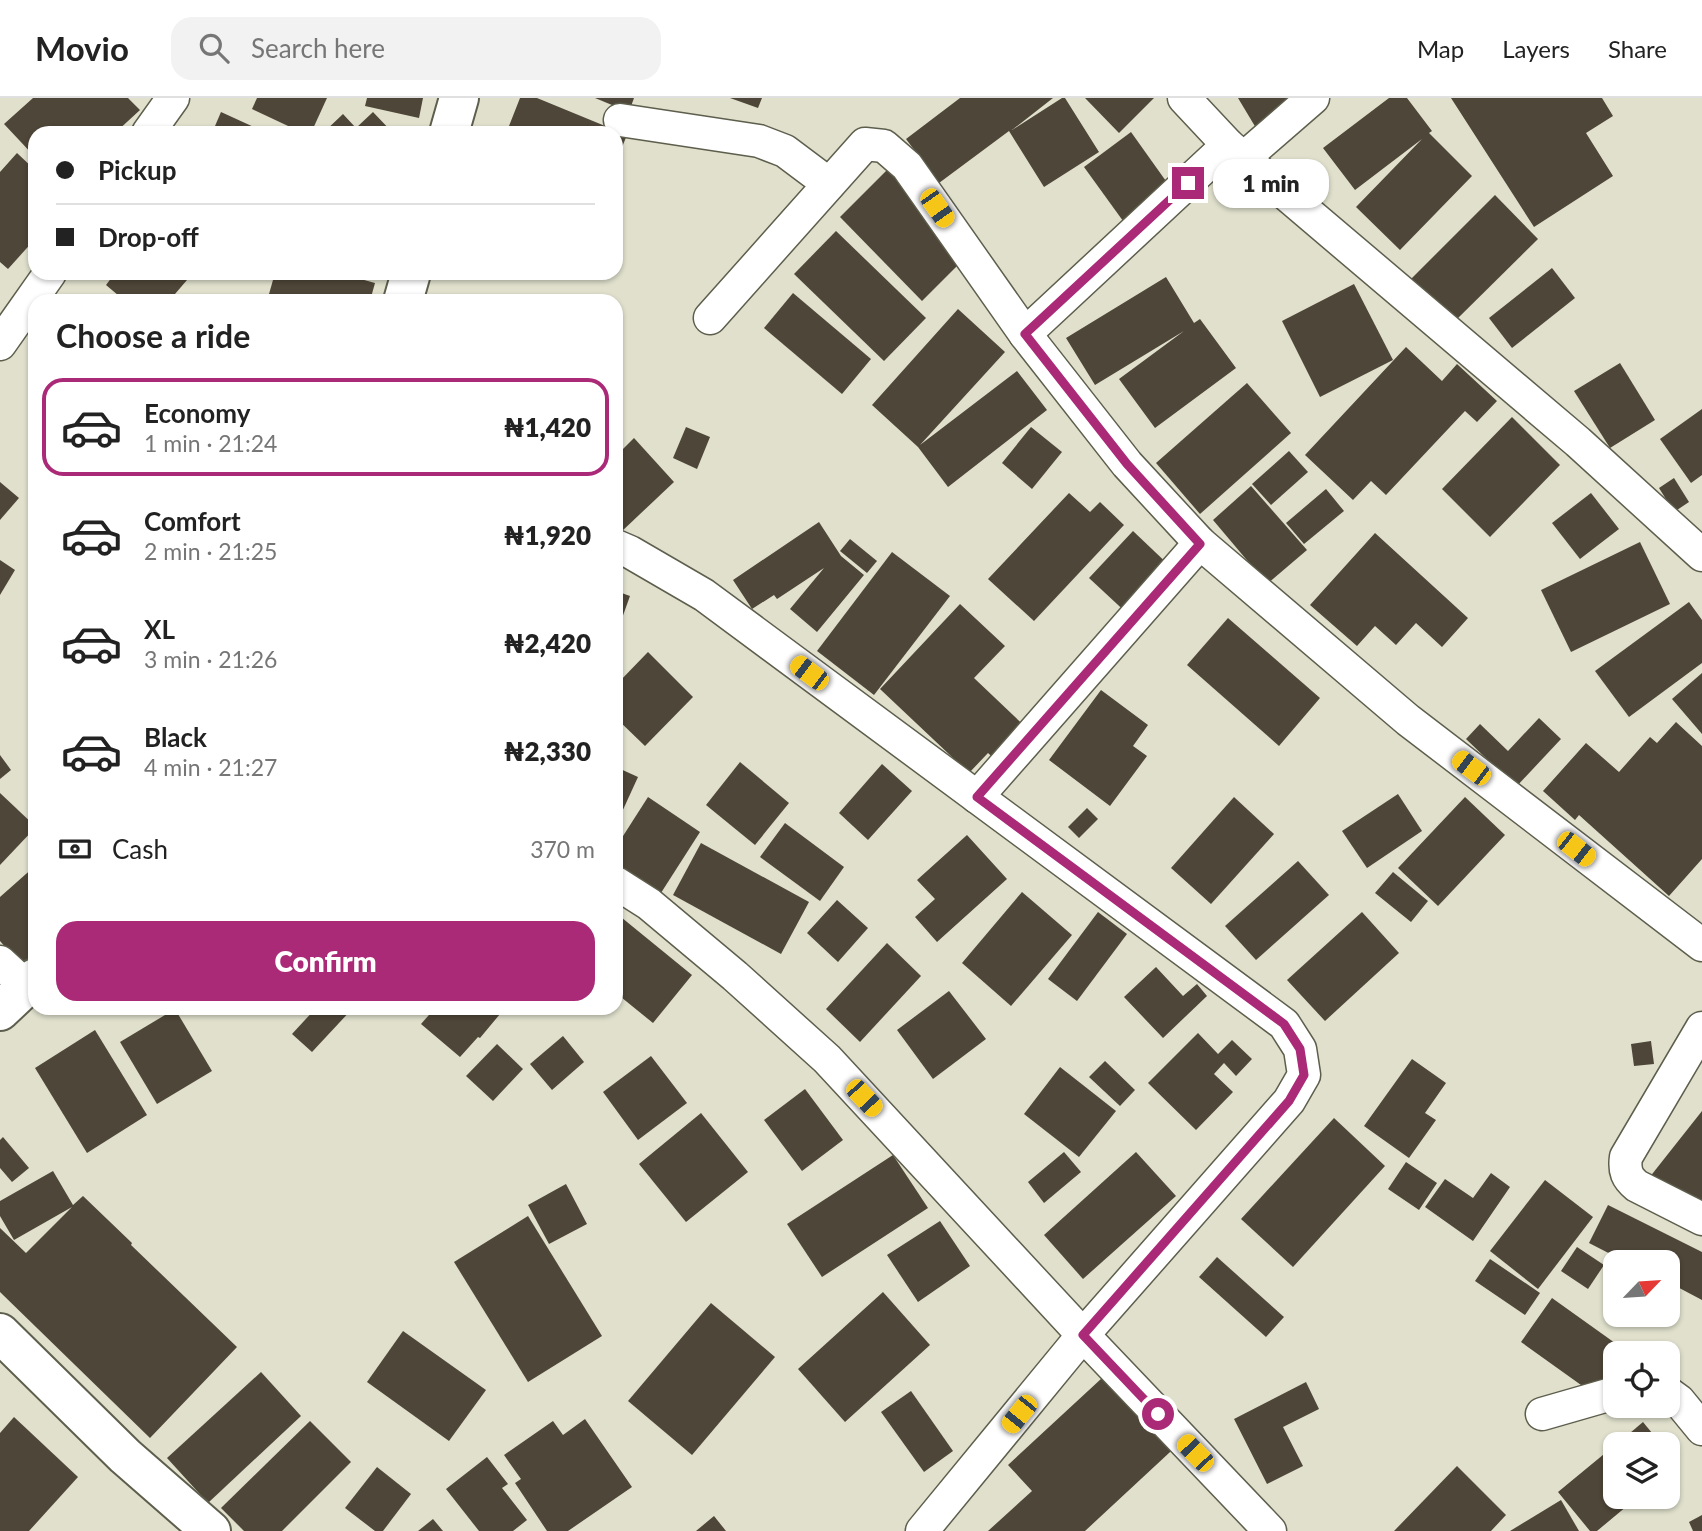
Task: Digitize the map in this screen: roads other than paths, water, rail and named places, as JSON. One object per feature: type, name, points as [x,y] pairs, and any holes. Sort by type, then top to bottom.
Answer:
[{"type":"street","points":[[153,126],[173,98]]},
{"type":"street","points":[[451,126],[459,98]]},
{"type":"street","points":[[1184,98],[1236,151],[1578,442],[1702,555]]},
{"type":"street","points":[[1025,334],[1236,151],[1313,98]]},
{"type":"street","points":[[620,120],[759,141],[785,151],[829,184]]},
{"type":"street","points":[[710,317],[866,144],[884,146],[907,166],[1025,334],[1127,464],[1200,544],[1408,720],[1702,945]]},
{"type":"street","points":[[0,344],[28,304]]},
{"type":"street","points":[[977,797],[1200,544]]},
{"type":"street","points":[[623,549],[704,595],[1284,1024],[1300,1049],[1304,1075],[1289,1101],[1083,1335],[922,1531]]},
{"type":"street","points":[[623,887],[649,904],[736,976],[827,1059],[1083,1335],[1270,1531]]},
{"type":"street","points":[[1702,1028],[1626,1157],[1624,1167],[1628,1179],[1637,1186],[1702,1219]]},
{"type":"street","points":[[0,1333],[125,1456],[211,1531]]},
{"type":"street","points":[[1542,1414],[1603,1396]]},
{"type":"street","points":[[1680,1402],[1702,1429]]}]
